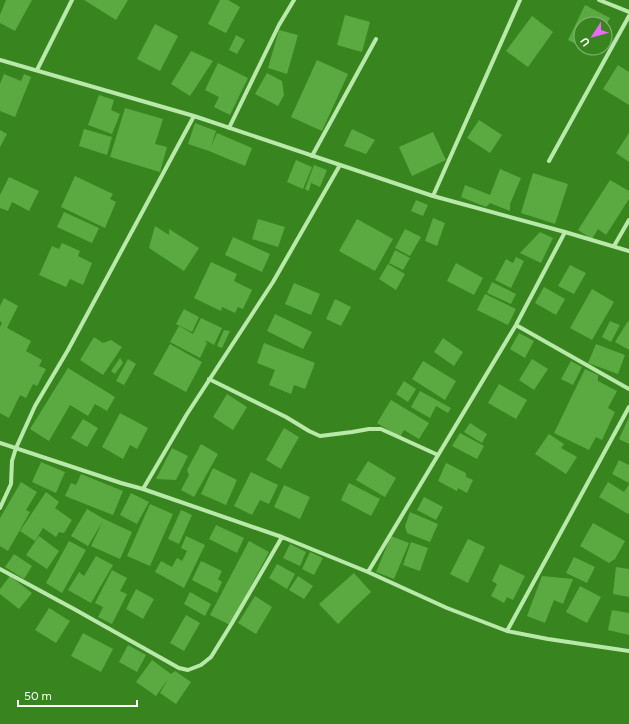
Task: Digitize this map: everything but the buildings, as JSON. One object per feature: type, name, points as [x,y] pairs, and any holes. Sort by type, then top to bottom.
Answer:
[{"type":"street","points":[[37,70],[72,0]]},
{"type":"street","points":[[229,128],[279,25],[294,0]]},
{"type":"street","points":[[434,196],[520,0]]},
{"type":"street","points":[[599,0],[629,12]]},
{"type":"street","points":[[549,161],[629,16]]},
{"type":"street","points":[[312,156],[376,39]]},
{"type":"street","points":[[0,60],[194,116],[434,196],[629,251]]},
{"type":"street","points":[[0,508],[11,484],[12,461],[16,448],[35,406],[71,344],[194,116]]},
{"type":"street","points":[[143,489],[187,414],[273,282],[340,165]]},
{"type":"street","points":[[614,246],[629,220]]},
{"type":"street","points":[[368,572],[516,325],[565,232]]},
{"type":"street","points":[[516,325],[629,389]]},
{"type":"street","points":[[209,379],[286,417],[320,436],[369,429],[381,429],[438,455]]},
{"type":"street","points":[[507,631],[629,408]]},
{"type":"street","points":[[0,443],[143,489],[282,537],[368,572],[447,608],[507,631],[548,639],[629,651]]},
{"type":"street","points":[[0,569],[179,668],[188,670],[200,665],[211,656],[282,537]]}]
